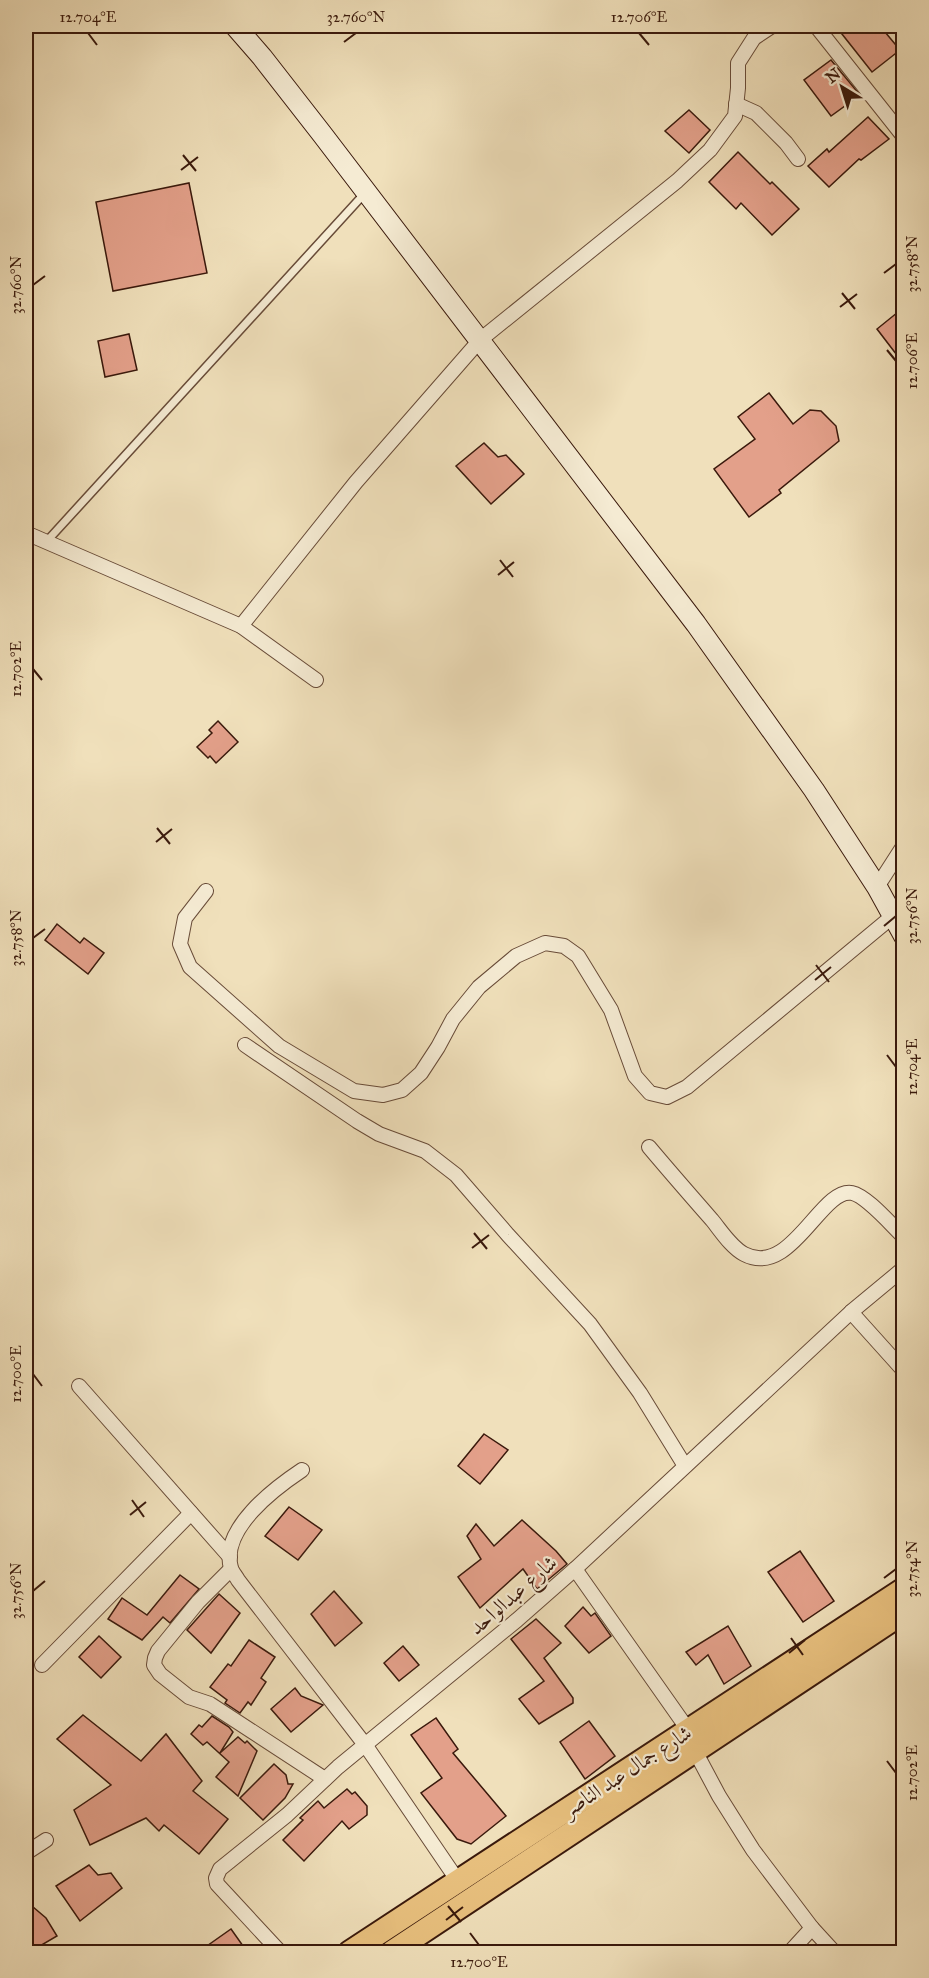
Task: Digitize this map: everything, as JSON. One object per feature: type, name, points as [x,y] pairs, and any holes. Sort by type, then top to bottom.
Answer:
[{"type":"main road","name":"شارع جمال عبد الناصر","points":[[393,1953],[903,1589]]},
{"type":"main road","name":"شارع جمال عبد الناصر","points":[[350,1953],[458,1881],[903,1612]]},
{"type":"street","points":[[235,26],[262,57],[696,624],[814,790],[877,887],[903,936]]},
{"type":"street","points":[[247,26],[262,57]]},
{"type":"street","points":[[241,626],[356,482],[480,340],[676,181],[710,150],[735,116],[738,63],[754,38],[772,26]]},
{"type":"street","points":[[816,26],[903,137]]},
{"type":"street","points":[[736,104],[756,112],[798,159]]},
{"type":"street","points":[[26,533],[241,626],[316,680]]},
{"type":"street","points":[[903,536],[903,548]]},
{"type":"street","points":[[877,887],[903,845]]},
{"type":"street","points":[[206,891],[185,918],[180,944],[190,967],[279,1046],[354,1091],[383,1095],[402,1090],[421,1073],[453,1019],[479,987],[516,956],[545,943],[564,946],[578,956],[611,1010],[635,1076],[650,1093],[667,1097],[687,1087],[893,916]]},
{"type":"street","points":[[245,1045],[357,1121],[379,1134],[424,1151],[456,1175],[590,1324],[640,1394],[684,1466]]},
{"type":"street","points":[[649,1147],[728,1239],[742,1253],[755,1258],[770,1257],[790,1245],[830,1202],[846,1192],[854,1193],[867,1202],[903,1237]]},
{"type":"street","name":"شارع عبدالواحد","points":[[280,1953],[217,1884],[216,1878],[220,1869],[280,1821],[325,1779],[575,1569],[850,1312],[903,1268]]},
{"type":"street","points":[[850,1312],[903,1371]]},
{"type":"street","points":[[79,1386],[191,1513],[230,1563],[238,1580],[366,1746],[458,1881]]},
{"type":"street","points":[[302,1470],[282,1483],[248,1515],[235,1536],[230,1563],[158,1651],[154,1665],[160,1674],[189,1697],[217,1708],[265,1742],[325,1779]]},
{"type":"street","points":[[42,1665],[191,1513]]},
{"type":"street","points":[[575,1569],[692,1741],[719,1796],[753,1850],[812,1928],[834,1953]]},
{"type":"street","points":[[26,1853],[46,1840]]},
{"type":"street","points":[[790,1953],[812,1928]]},
{"type":"lane","points":[[47,541],[366,192]]},
{"type":"building","points":[[852,26],[880,26],[900,50],[872,72],[842,34]]},
{"type":"building","points":[[831,60],[860,95],[831,116],[804,80]]},
{"type":"building","points":[[689,110],[710,130],[689,153],[665,131]]},
{"type":"building","points":[[868,117],[889,139],[861,160],[859,159],[829,187],[808,166],[827,149],[829,152]]},
{"type":"building","points":[[738,152],[799,209],[772,235],[741,203],[736,209],[709,182]]},
{"type":"building","points":[[189,183],[207,273],[113,291],[96,202]]},
{"type":"building","points":[[903,308],[903,363],[877,329]]},
{"type":"building","points":[[129,334],[137,370],[105,377],[98,341]]},
{"type":"building","points":[[769,393],[793,424],[810,410],[821,411],[836,426],[839,441],[779,490],[781,493],[749,517],[714,469],[755,439],[738,417]]},
{"type":"building","points":[[484,443],[498,457],[506,455],[524,474],[491,504],[456,466]]},
{"type":"building","points":[[218,721],[238,742],[216,763],[197,747],[212,733],[209,730]]},
{"type":"building","points":[[57,924],[80,943],[84,938],[104,953],[88,974],[45,940]]},
{"type":"building","points":[[484,1434],[508,1450],[480,1484],[458,1466]]},
{"type":"building","points":[[289,1507],[322,1530],[298,1560],[265,1536]]},
{"type":"building","points":[[522,1520],[567,1564],[537,1589],[523,1569],[480,1608],[458,1577],[481,1559],[467,1536],[476,1524],[494,1546]]},
{"type":"building","points":[[800,1551],[834,1601],[803,1622],[768,1572]]},
{"type":"building","points":[[180,1575],[199,1589],[170,1623],[163,1617],[142,1640],[108,1619],[122,1598],[147,1615]]},
{"type":"building","points":[[334,1591],[362,1623],[335,1646],[311,1614]]},
{"type":"building","points":[[219,1594],[240,1613],[211,1653],[187,1630]]},
{"type":"building","points":[[583,1607],[591,1616],[595,1613],[611,1636],[589,1653],[565,1626]]},
{"type":"building","points":[[536,1619],[561,1643],[544,1658],[573,1698],[573,1703],[539,1724],[519,1699],[544,1681],[511,1639]]},
{"type":"building","points":[[728,1626],[751,1666],[724,1684],[708,1655],[696,1665],[686,1652]]},
{"type":"building","points":[[99,1636],[121,1657],[101,1678],[79,1657]]},
{"type":"building","points":[[249,1640],[275,1657],[261,1678],[266,1682],[251,1705],[248,1702],[240,1713],[225,1703],[227,1700],[210,1687],[228,1664],[231,1666]]},
{"type":"building","points":[[403,1646],[419,1665],[399,1681],[384,1663]]},
{"type":"building","points":[[295,1688],[301,1696],[323,1705],[291,1732],[271,1709]]},
{"type":"building","points":[[83,1715],[141,1761],[166,1734],[202,1781],[193,1791],[228,1819],[199,1854],[164,1825],[159,1831],[146,1818],[90,1845],[74,1810],[111,1785],[57,1739]]},
{"type":"building","points":[[212,1716],[233,1732],[220,1753],[238,1737],[245,1743],[247,1741],[257,1751],[238,1796],[216,1777],[229,1762],[207,1742],[203,1745],[191,1734],[199,1725],[202,1727]]},
{"type":"building","points":[[436,1718],[458,1749],[453,1753],[506,1816],[471,1844],[457,1839],[421,1793],[442,1778],[411,1735]]},
{"type":"building","points":[[589,1721],[615,1756],[585,1779],[560,1742]]},
{"type":"building","points":[[274,1764],[286,1775],[288,1784],[293,1784],[285,1798],[263,1820],[240,1798]]},
{"type":"building","points":[[347,1789],[352,1794],[355,1792],[367,1806],[367,1815],[349,1829],[342,1821],[304,1861],[283,1840],[303,1820],[300,1818],[318,1801],[324,1808]]},
{"type":"building","points":[[89,1865],[98,1875],[111,1873],[122,1888],[80,1921],[56,1886]]},
{"type":"building","points":[[26,1901],[46,1918],[57,1936],[28,1953],[26,1953]]},
{"type":"building","points":[[231,1929],[248,1953],[197,1953]]}]
